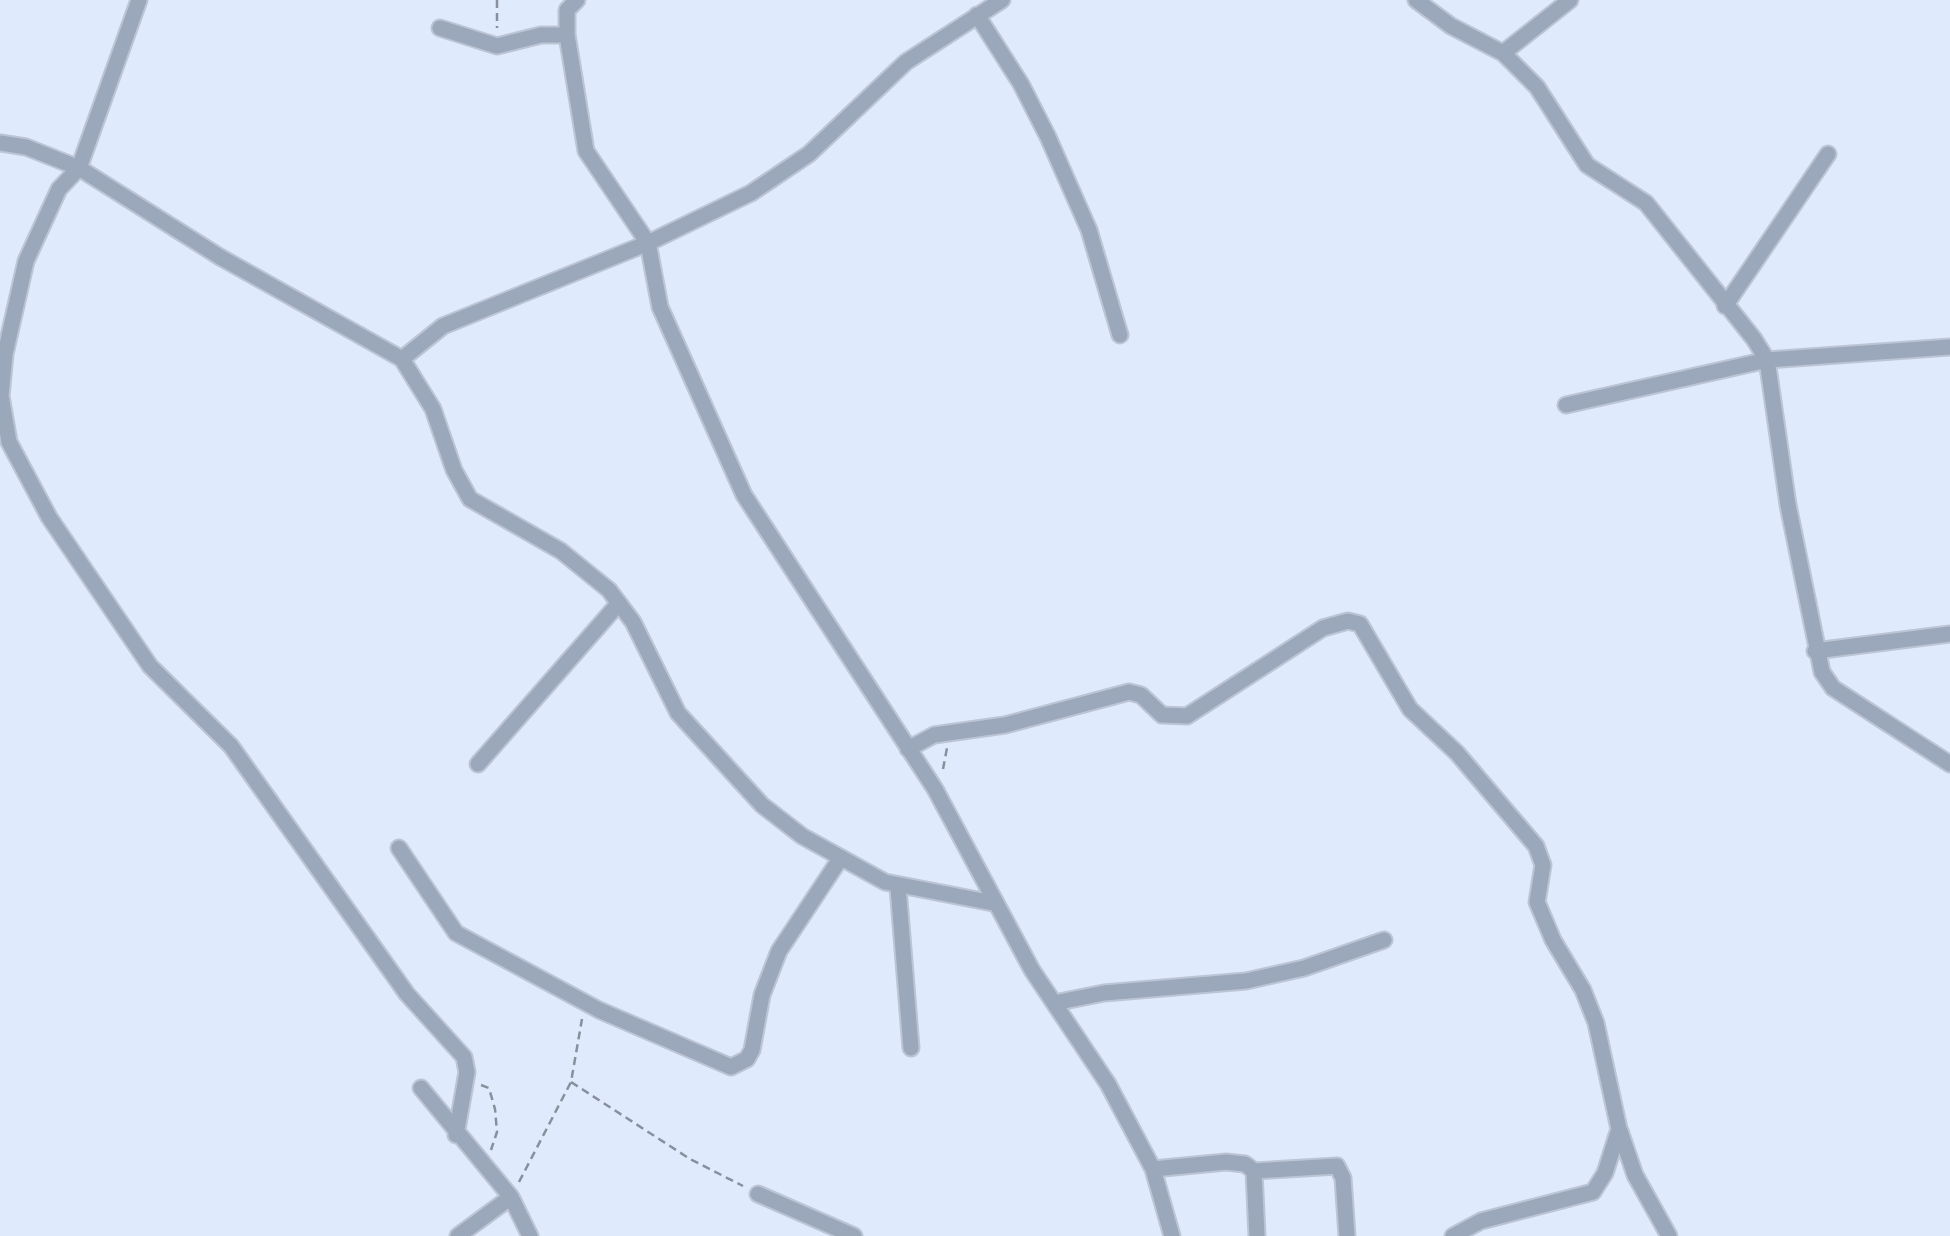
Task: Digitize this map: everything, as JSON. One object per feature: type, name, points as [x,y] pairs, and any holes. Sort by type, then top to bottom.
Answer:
[{"type":"street","points":[[139,0],[80,168],[66,178],[48,209],[6,321],[0,396],[9,442],[23,475],[150,666],[231,746],[385,964],[464,1057],[465,1078],[456,1135]]},
{"type":"street","points":[[577,0],[567,10],[567,35],[586,151],[648,243],[660,307],[744,495],[935,789],[993,903],[1054,1003],[1083,1040],[1152,1169],[1172,1236]]},
{"type":"street","points":[[402,359],[443,326],[723,210],[809,154],[906,62],[1002,0]]},
{"type":"street","points":[[1416,0],[1451,26],[1503,53],[1550,102],[1587,166],[1646,202],[1767,360],[1815,651],[1833,688],[1950,764]]},
{"type":"street","points":[[1503,53],[1570,0]]},
{"type":"street","points":[[976,16],[1021,84],[1048,137],[1089,230],[1120,335]]},
{"type":"street","points":[[440,28],[498,46],[540,35],[567,35]]},
{"type":"street","points":[[0,143],[26,147],[80,168],[220,257],[402,359],[433,409],[454,470],[470,499],[561,550],[619,603],[633,622],[662,687],[691,729],[779,820],[840,859],[898,887],[993,903]]},
{"type":"street","points":[[1726,306],[1828,154]]},
{"type":"street","points":[[1566,405],[1767,360],[1950,347]]},
{"type":"street","points":[[478,764],[619,603]]},
{"type":"street","points":[[908,750],[934,735],[1045,716],[1129,692],[1141,695],[1169,718],[1186,716],[1324,628],[1356,621],[1410,709],[1457,753],[1536,846],[1543,865],[1537,902],[1553,940],[1584,990],[1596,1024],[1619,1129],[1635,1174],[1668,1236]]},
{"type":"street","points":[[1815,651],[1950,634]]},
{"type":"street","points":[[399,848],[456,933],[585,1002],[725,1066],[740,1064],[755,1041],[762,995],[773,964],[840,859]]},
{"type":"street","points":[[898,887],[912,1048]]},
{"type":"street","points":[[1054,1003],[1104,993],[1246,981],[1304,968],[1384,940]]},
{"type":"street","points":[[421,1088],[456,1135],[511,1196],[530,1236]]},
{"type":"street","points":[[1453,1236],[1481,1221],[1593,1192],[1605,1173],[1619,1129]]},
{"type":"street","points":[[1152,1169],[1226,1162],[1246,1164],[1254,1171],[1338,1166],[1344,1178],[1348,1236]]},
{"type":"street","points":[[1254,1171],[1257,1236]]},
{"type":"street","points":[[758,1194],[854,1236]]},
{"type":"street","points":[[458,1236],[511,1196]]},
{"type":"path","points":[[497,0],[498,46]]},
{"type":"path","points":[[935,789],[948,745],[970,730]]},
{"type":"path","points":[[511,1196],[571,1082],[585,1002]]},
{"type":"path","points":[[465,1078],[489,1088],[495,1109],[497,1132],[485,1165]]},
{"type":"path","points":[[571,1082],[690,1159],[758,1194]]}]
